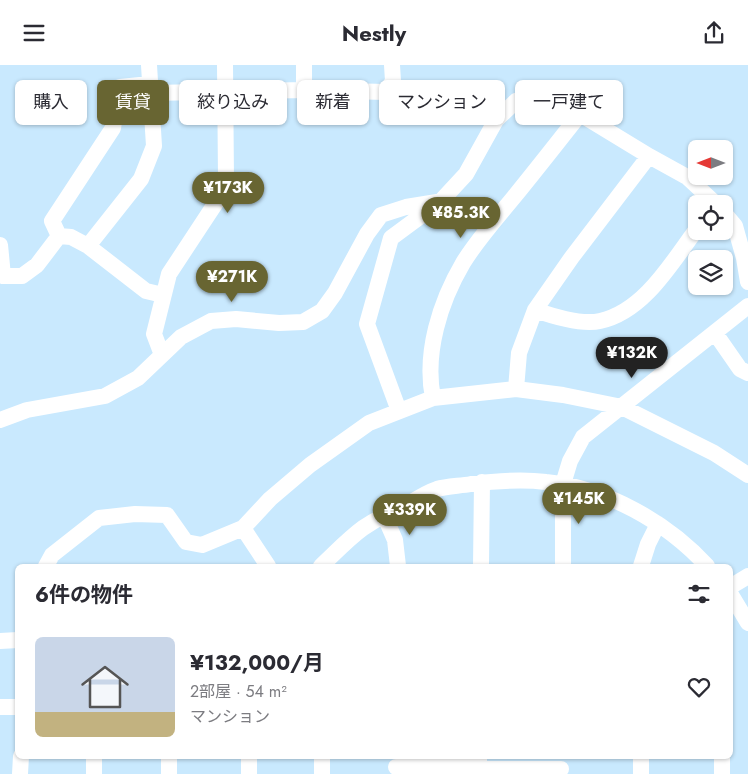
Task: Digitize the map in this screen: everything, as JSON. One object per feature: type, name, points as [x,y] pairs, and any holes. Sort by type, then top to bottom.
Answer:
[{"type":"street","points":[[149,65],[150,80]]},
{"type":"street","points":[[225,65],[226,80]]},
{"type":"street","points":[[304,65],[304,80]]},
{"type":"street","points":[[369,92],[386,92],[393,81],[392,65]]},
{"type":"street","points":[[399,411],[367,324],[391,238],[441,201],[466,174],[496,121],[515,102]]},
{"type":"street","points":[[59,236],[52,221],[114,125]]},
{"type":"street","points":[[88,246],[142,179],[154,145],[153,125]]},
{"type":"street","points":[[162,355],[154,334],[163,295],[169,274],[219,198],[226,179],[226,125]]},
{"type":"street","points":[[433,398],[430,386],[434,338],[446,297],[458,272],[479,241],[571,125]]},
{"type":"street","points":[[598,125],[687,177],[706,195]]},
{"type":"street","points":[[516,389],[518,353],[535,310],[572,257],[649,156]]},
{"type":"street","points":[[0,420],[27,410],[105,396],[138,378],[181,337],[211,321],[236,319],[279,323],[303,322],[322,311],[331,299],[367,234],[381,215],[406,207],[441,201]]},
{"type":"street","points":[[733,225],[744,258],[748,282]]},
{"type":"street","points":[[0,245],[3,276],[22,276],[37,265],[59,236]]},
{"type":"street","points":[[59,236],[71,237],[88,246],[146,291],[163,295]]},
{"type":"street","points":[[535,310],[561,319],[598,322],[622,314],[643,298],[689,240]]},
{"type":"street","points":[[563,564],[563,484],[570,461],[583,437],[748,306]]},
{"type":"street","points":[[715,333],[740,369],[748,373]]},
{"type":"street","points":[[47,564],[52,555],[99,518],[136,514],[167,515],[186,542],[202,545],[243,528],[270,499],[310,465],[369,423],[433,398],[516,389],[563,395],[622,407],[714,453],[748,475]]},
{"type":"street","points":[[323,564],[349,539],[384,515],[437,489],[482,483],[532,481],[563,484],[610,499],[658,523],[687,545],[705,564]]},
{"type":"street","points":[[481,564],[482,483]]},
{"type":"street","points":[[384,515],[394,540],[398,564]]},
{"type":"street","points":[[642,564],[648,544],[658,523]]},
{"type":"street","points":[[243,528],[267,564]]},
{"type":"street","points":[[733,585],[748,576]]},
{"type":"street","points":[[733,598],[748,623]]},
{"type":"street","points":[[0,641],[15,640]]},
{"type":"street","points":[[0,707],[15,707]]},
{"type":"street","points":[[20,759],[20,774]]},
{"type":"street","points":[[94,759],[94,774]]},
{"type":"street","points":[[169,759],[169,774]]},
{"type":"street","points":[[249,759],[249,774]]},
{"type":"street","points":[[322,759],[322,774]]},
{"type":"street","points":[[641,759],[641,774]]},
{"type":"street","points":[[722,759],[722,774]]},
{"type":"street","points":[[396,766],[479,761],[486,769],[561,767]]}]
